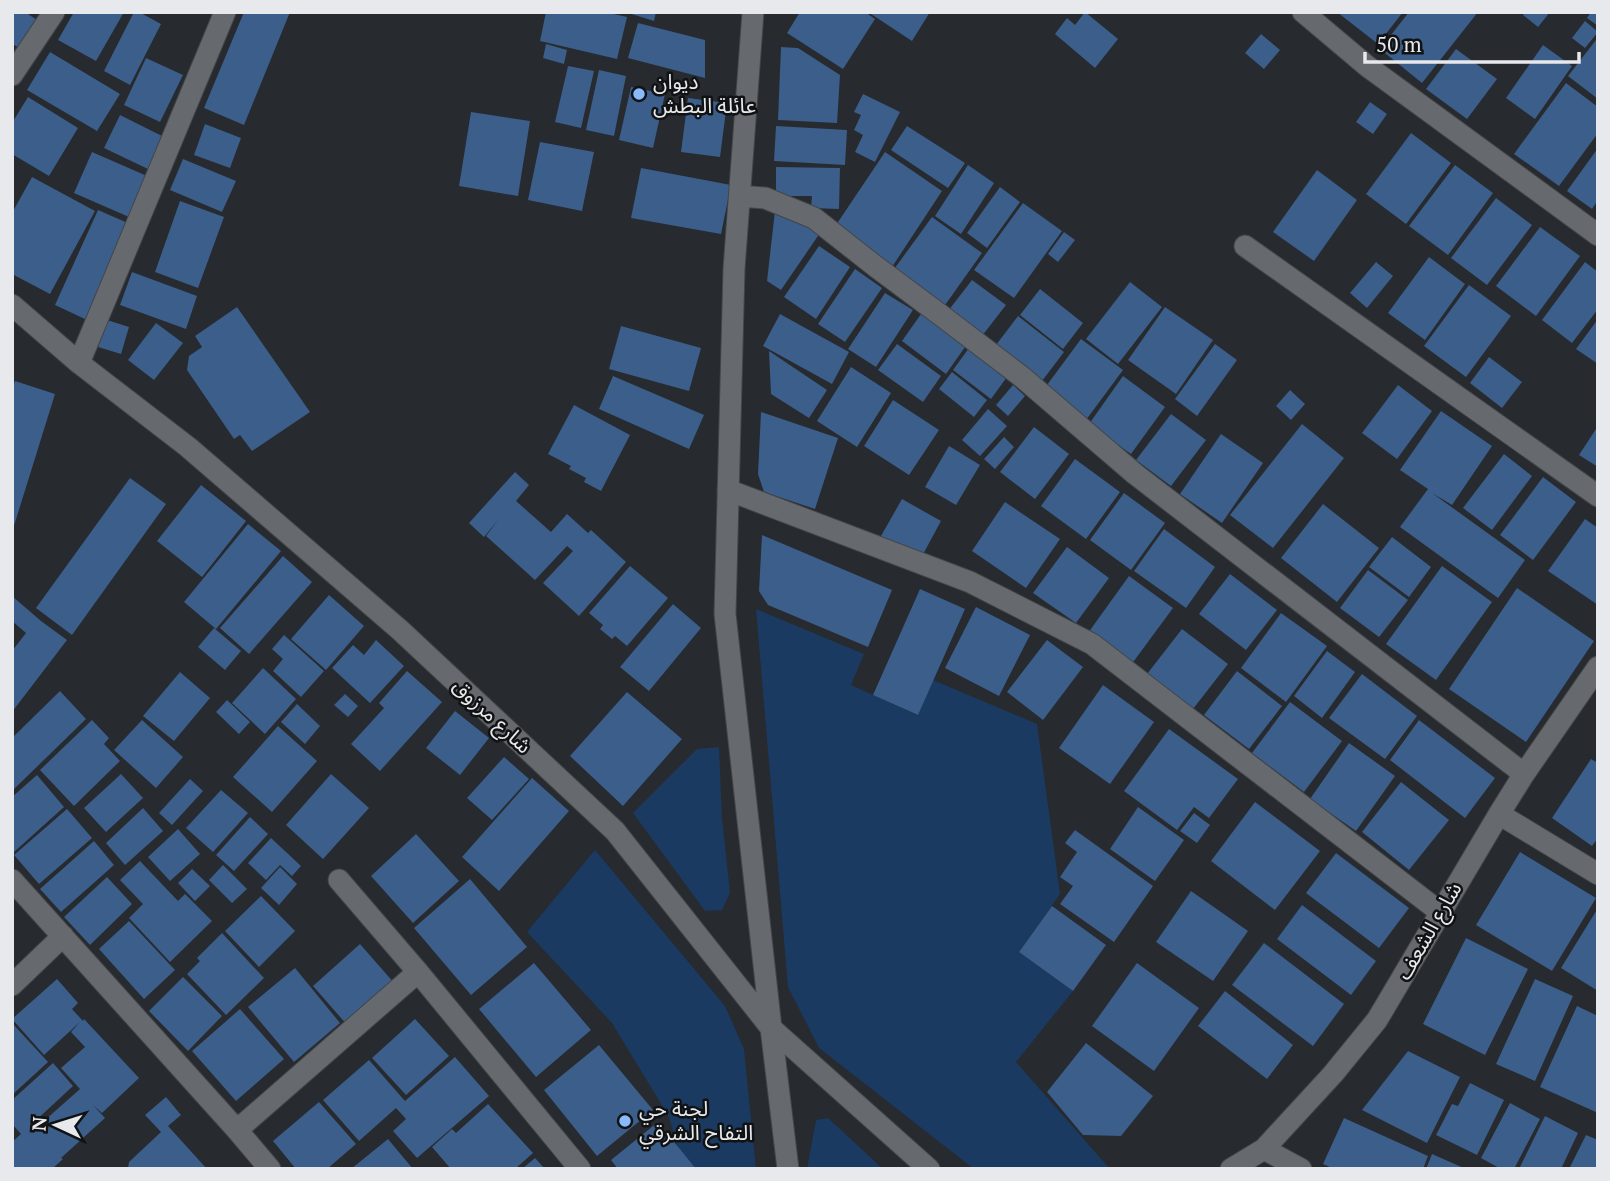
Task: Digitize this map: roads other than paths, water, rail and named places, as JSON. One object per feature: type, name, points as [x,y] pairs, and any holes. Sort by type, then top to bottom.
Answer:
[{"type":"street","points":[[12,75],[54,12]]},
{"type":"street","points":[[79,363],[225,12]]},
{"type":"street","points":[[753,12],[734,269],[725,614],[788,1169]]},
{"type":"street","points":[[1303,12],[1367,66],[1598,235]]},
{"type":"street","points":[[740,196],[765,198],[814,218],[1021,377],[1135,474],[1524,774]]},
{"type":"street","points":[[1245,246],[1598,496]]},
{"type":"street","name":"شارع مرزوق","points":[[15,313],[188,447],[400,630],[605,822],[771,1028],[929,1169]]},
{"type":"street","points":[[728,490],[970,582],[1093,644],[1440,912]]},
{"type":"street","name":"شارع الشعف","points":[[1231,1169],[1264,1149],[1333,1074],[1377,1020],[1524,774],[1598,667]]},
{"type":"street","points":[[1499,814],[1598,874]]},
{"type":"street","points":[[12,880],[270,1169]]},
{"type":"street","points":[[339,880],[580,1169]]},
{"type":"street","points":[[12,985],[63,936]]},
{"type":"street","points":[[237,1130],[418,972]]},
{"type":"street","points":[[1264,1149],[1301,1169]]},
{"type":"place","name":"ديوان عائلة البطش","points":[[639,94]]},
{"type":"place","name":"لجنة حي التفاح الشرقي","points":[[625,1121]]}]
